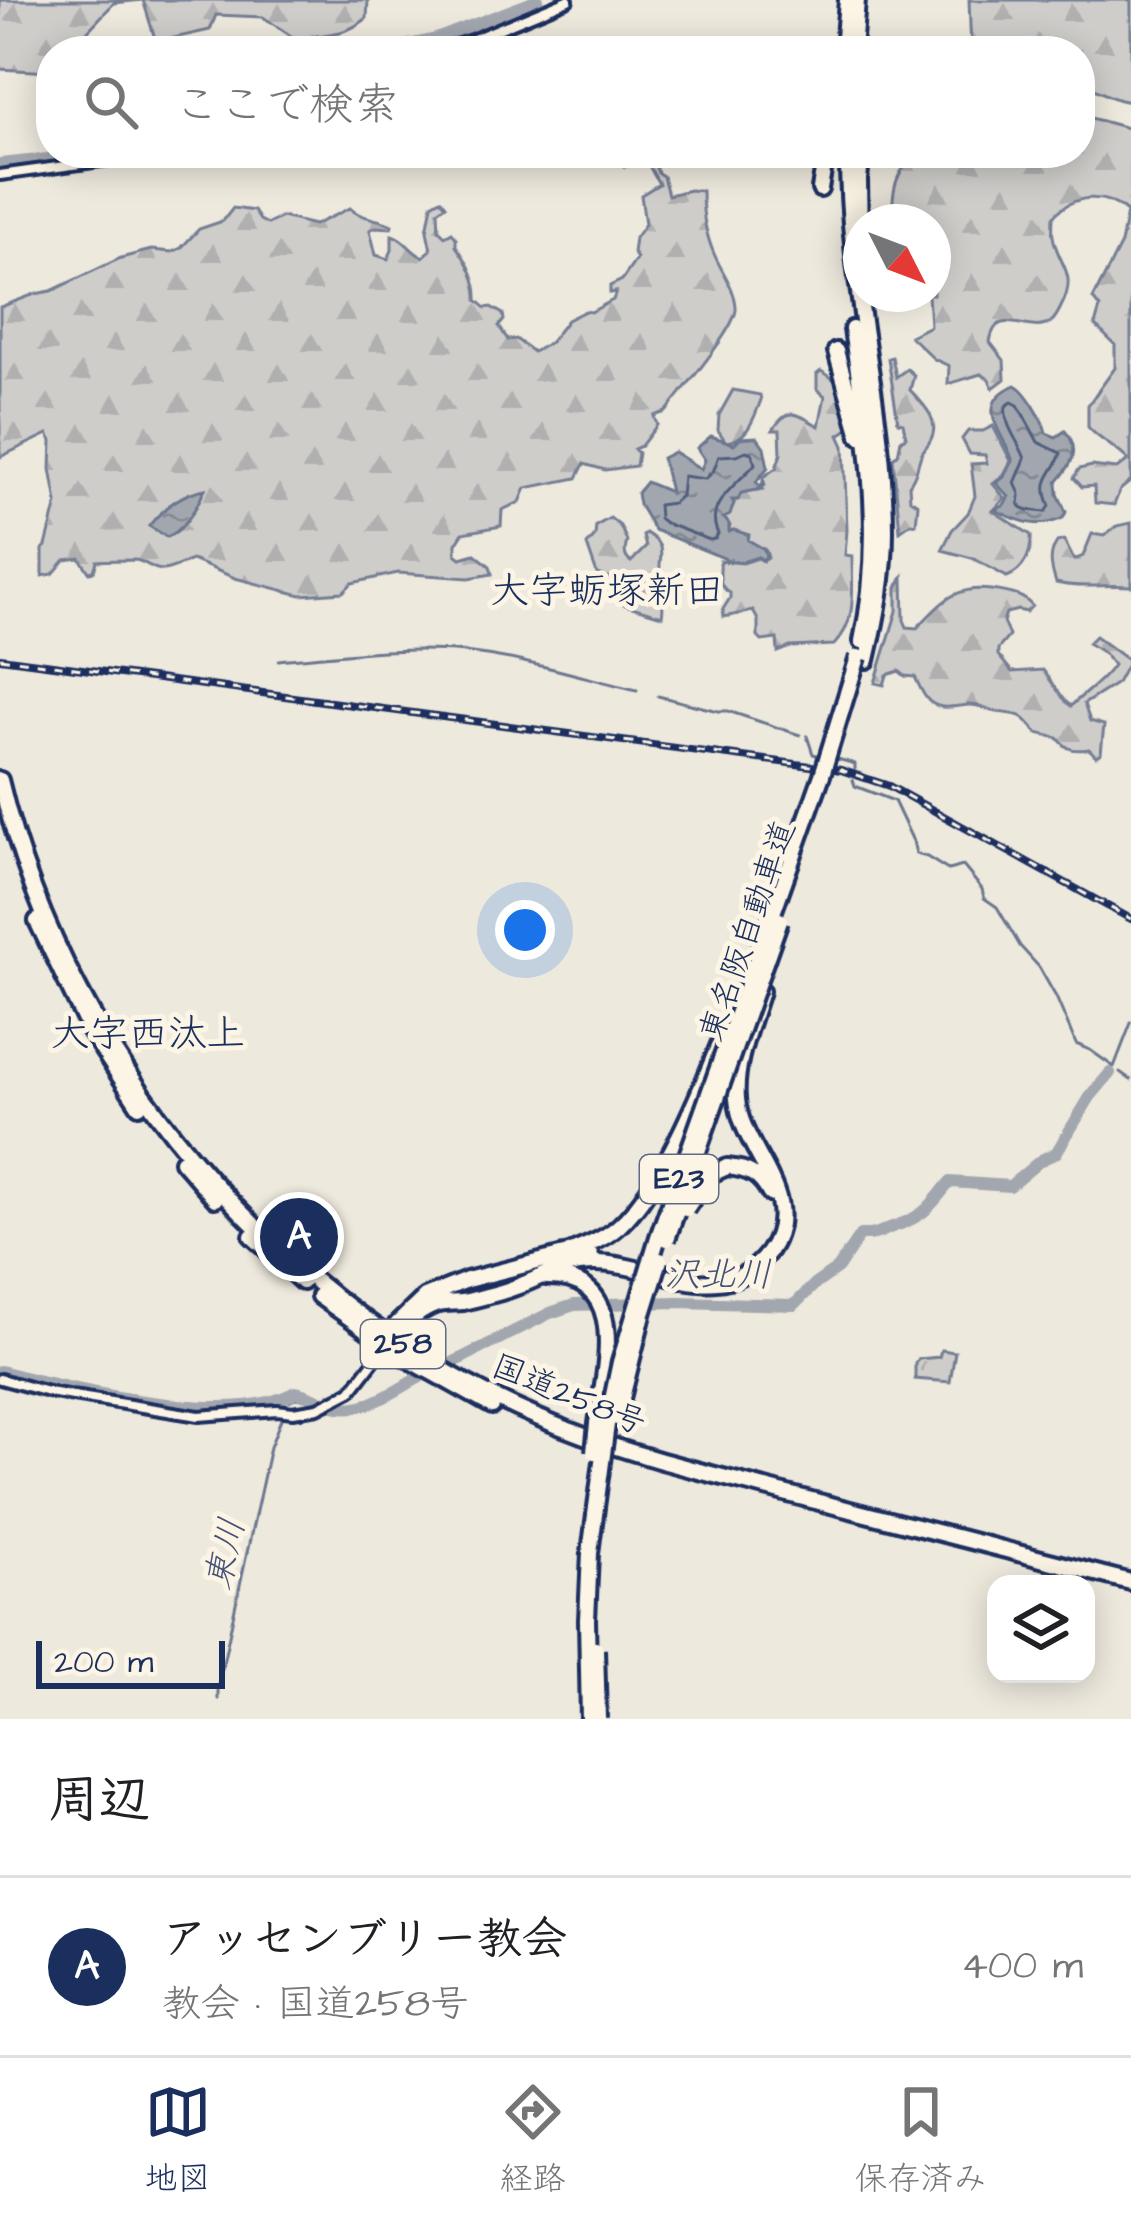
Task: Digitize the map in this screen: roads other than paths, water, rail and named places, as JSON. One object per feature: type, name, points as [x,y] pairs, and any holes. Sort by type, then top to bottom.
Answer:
[{"type":"highway","points":[[844,36],[847,0]]},
{"type":"highway","points":[[854,36],[857,0]]},
{"type":"highway","points":[[820,189],[824,168]]},
{"type":"highway","name":"東名阪自動車道","points":[[589,1719],[590,1553],[620,1362],[658,1237],[863,658],[874,536],[872,476],[843,261],[839,168]]},
{"type":"highway","name":"東名阪自動車道","points":[[598,1719],[599,1554],[616,1426],[635,1345],[667,1241],[831,777],[878,608],[885,535],[881,460],[853,260],[849,168]]},
{"type":"highway","points":[[860,168],[860,204]]},
{"type":"highway","points":[[863,312],[865,347]]},
{"type":"highway","points":[[836,351],[863,446],[874,536]]},
{"type":"highway","name":"国道258号","points":[[0,780],[19,849],[50,928],[99,1026],[150,1105],[234,1206],[388,1341]]},
{"type":"highway","name":"国道258号","points":[[0,814],[27,898],[90,1031],[143,1112],[198,1180],[307,1286],[479,1400],[579,1445],[661,1470],[1131,1586]]},
{"type":"highway","points":[[388,1341],[433,1305],[514,1288],[556,1268],[619,1265],[712,1283],[736,1278],[760,1261],[776,1238],[780,1204],[772,1178],[743,1128],[738,1077],[781,917]]},
{"type":"highway","points":[[388,1341],[398,1320],[424,1297],[467,1280],[564,1255],[619,1226],[660,1169],[695,1101],[763,939]]},
{"type":"highway","points":[[564,1255],[630,1259],[667,1270],[700,1275],[736,1269],[754,1257],[769,1234],[773,1213],[770,1192],[762,1180],[746,1168],[728,1167],[709,1175],[678,1224],[642,1332],[635,1345]]},
{"type":"highway","points":[[537,1277],[571,1278],[592,1292],[602,1307],[608,1336],[587,1534],[590,1553]]},
{"type":"street","points":[[481,36],[568,0]]},
{"type":"street","points":[[0,175],[51,168]]},
{"type":"street","points":[[0,1379],[48,1392],[199,1416],[292,1412],[340,1398],[361,1380],[388,1341]]},
{"type":"water","points":[[1015,385],[1034,406],[1046,433],[1056,437],[1065,431],[1073,445],[1070,464],[1057,482],[1066,512],[1054,522],[1028,523],[995,510],[1009,497],[996,483],[1013,461],[993,410],[1002,393]]},
{"type":"water","points":[[711,436],[734,444],[740,438],[757,437],[764,447],[768,467],[756,482],[765,485],[732,500],[730,515],[724,518],[729,532],[749,535],[748,540],[764,549],[763,560],[727,561],[654,530],[639,505],[637,493],[646,482],[670,492],[662,458],[674,452],[701,469],[705,460],[697,448]]},
{"type":"water","points":[[205,489],[190,517],[173,534],[167,537],[149,526],[174,502]]},
{"type":"waterway","points":[[444,36],[538,0]]},
{"type":"waterway","points":[[0,164],[36,160]]},
{"type":"waterway","points":[[278,660],[441,650],[529,663],[637,690]]},
{"type":"waterway","points":[[658,696],[728,711],[800,735]]},
{"type":"waterway","points":[[807,736],[813,754],[824,757]]},
{"type":"waterway","points":[[834,758],[855,764],[855,769]]},
{"type":"waterway","points":[[853,780],[855,786],[894,801],[916,854],[948,870],[963,866],[1039,967],[1076,1044],[1114,1067],[1131,1023]]},
{"type":"waterway","points":[[1120,1072],[1131,1080]]},
{"type":"waterway","name":"沢北川","points":[[452,1363],[574,1305],[794,1305],[838,1268],[860,1235],[876,1234],[916,1217],[950,1182],[1010,1186],[1056,1153],[1110,1073]]},
{"type":"waterway","name":"沢北川","points":[[0,1371],[108,1395],[193,1406],[267,1402],[295,1392],[334,1406],[357,1407],[420,1377]]},
{"type":"waterway","name":"東川","points":[[289,1401],[312,1396]]},
{"type":"waterway","name":"東川","points":[[218,1699],[270,1447],[281,1419]]},
{"type":"railway","points":[[0,658],[841,770],[889,786],[1131,919]]},
{"type":"place","name":"アッセンブリー教会","points":[[299,1237]]},
{"type":"district","name":"大字蛎塚新田","points":[[607,592]]},
{"type":"district","name":"大字西汰上","points":[[148,1035]]}]
